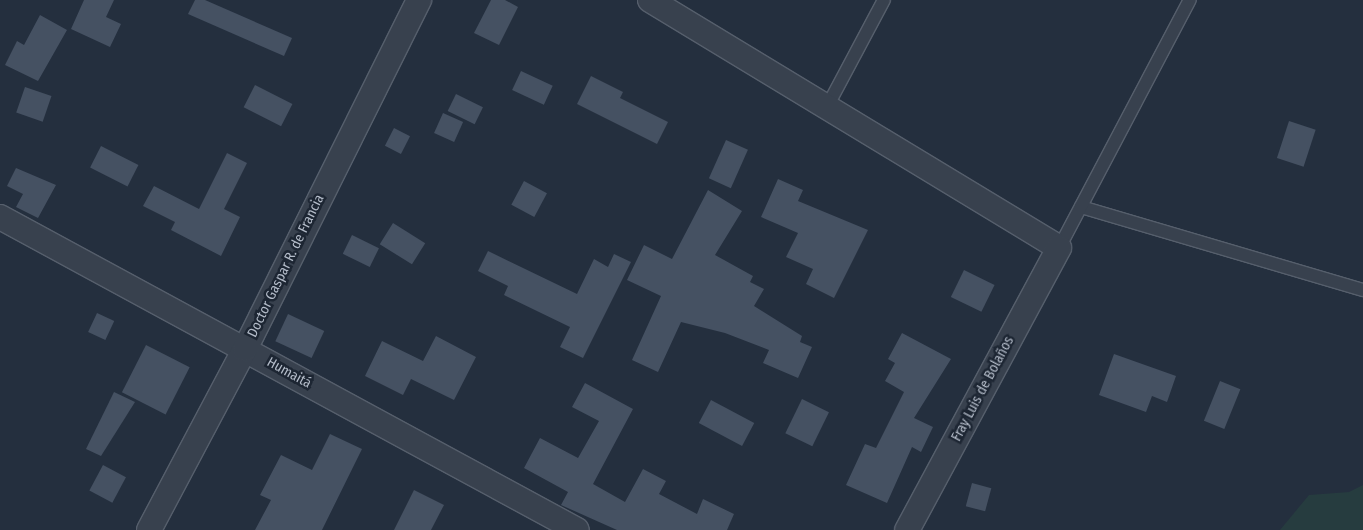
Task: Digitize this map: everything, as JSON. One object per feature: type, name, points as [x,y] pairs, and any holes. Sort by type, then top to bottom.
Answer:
[{"type":"street","name":"Doctor Gaspar R. de Francia","points":[[149,530],[245,349],[419,0]]},
{"type":"street","points":[[650,0],[1059,248]]},
{"type":"street","name":"Humaitá","points":[[0,217],[577,530]]},
{"type":"street","name":"Fray Luis de Bolaños","points":[[907,530],[1059,248]]},
{"type":"lane","points":[[827,107],[884,0]]},
{"type":"lane","points":[[1059,248],[1190,0]]},
{"type":"lane","points":[[1081,207],[1363,290]]},
{"type":"green space","points":[[1363,485],[1363,530],[1280,530],[1309,495],[1349,492]]},
{"type":"building","points":[[84,0],[114,0],[106,17],[121,24],[110,47],[71,29]]},
{"type":"building","points":[[195,0],[205,0],[292,38],[284,56],[188,14]]},
{"type":"building","points":[[491,0],[505,0],[518,7],[499,45],[474,33]]},
{"type":"building","points":[[40,15],[67,30],[38,81],[5,65],[17,41],[24,45]]},
{"type":"building","points":[[521,71],[553,86],[544,105],[512,90]]},
{"type":"building","points":[[591,76],[623,92],[620,98],[668,122],[657,144],[577,104]]},
{"type":"building","points":[[255,85],[292,104],[281,126],[244,107]]},
{"type":"building","points":[[25,87],[51,96],[43,122],[16,113]]},
{"type":"building","points":[[456,94],[483,107],[475,124],[448,111]]},
{"type":"building","points":[[443,113],[463,122],[454,142],[434,133]]},
{"type":"building","points":[[1289,121],[1316,130],[1304,167],[1277,158]]},
{"type":"building","points":[[394,128],[410,136],[401,154],[385,146]]},
{"type":"building","points":[[726,140],[748,150],[731,188],[709,178]]},
{"type":"building","points":[[101,146],[138,165],[128,186],[90,167]]},
{"type":"building","points":[[227,153],[247,163],[224,209],[240,217],[221,256],[171,230],[175,222],[143,206],[154,186],[199,209]]},
{"type":"building","points":[[16,168],[56,185],[38,218],[16,207],[23,194],[7,186]]},
{"type":"building","points":[[778,179],[803,190],[798,201],[868,230],[834,298],[806,284],[813,269],[786,257],[798,233],[761,217]]},
{"type":"building","points":[[524,181],[547,193],[534,217],[511,205]]},
{"type":"building","points":[[708,190],[742,211],[715,255],[753,276],[750,282],[764,289],[754,306],[802,336],[800,342],[812,347],[798,378],[763,363],[769,350],[725,333],[681,322],[658,372],[632,360],[661,296],[627,280],[644,245],[672,259]]},
{"type":"building","points":[[393,223],[425,243],[412,264],[380,244]]},
{"type":"building","points":[[352,235],[379,248],[370,267],[343,254]]},
{"type":"building","points":[[488,251],[577,294],[594,259],[608,267],[614,254],[631,262],[583,358],[560,347],[570,327],[504,295],[508,286],[478,271]]},
{"type":"building","points":[[964,270],[995,285],[981,312],[951,297]]},
{"type":"building","points":[[97,313],[114,321],[105,340],[88,332]]},
{"type":"building","points":[[288,314],[324,331],[312,358],[275,341]]},
{"type":"building","points":[[902,333],[951,359],[914,418],[933,427],[921,452],[912,447],[887,503],[846,485],[865,444],[876,448],[904,392],[885,381],[895,363],[888,359]]},
{"type":"building","points":[[436,336],[476,357],[454,400],[411,379],[403,395],[365,376],[382,341],[423,361]]},
{"type":"building","points":[[146,345],[190,367],[166,414],[122,392]]},
{"type":"building","points":[[1114,354],[1176,376],[1167,402],[1152,396],[1146,412],[1099,395]]},
{"type":"building","points":[[1220,381],[1240,389],[1224,429],[1204,421]]},
{"type":"building","points":[[585,383],[633,409],[593,484],[625,502],[643,469],[666,481],[659,494],[697,514],[703,499],[734,514],[727,530],[617,530],[561,505],[568,492],[524,468],[540,438],[578,458],[599,421],[572,407]]},
{"type":"building","points":[[114,392],[135,402],[101,456],[86,449]]},
{"type":"building","points":[[802,399],[829,412],[812,446],[785,433]]},
{"type":"building","points":[[711,400],[754,423],[742,446],[699,423]]},
{"type":"building","points":[[330,434],[362,449],[322,530],[255,530],[271,500],[260,495],[281,455],[312,470]]},
{"type":"building","points":[[103,465],[126,477],[112,503],[89,491]]},
{"type":"building","points":[[972,483],[991,488],[985,511],[966,506]]},
{"type":"building","points":[[414,490],[444,505],[431,530],[394,530]]}]
